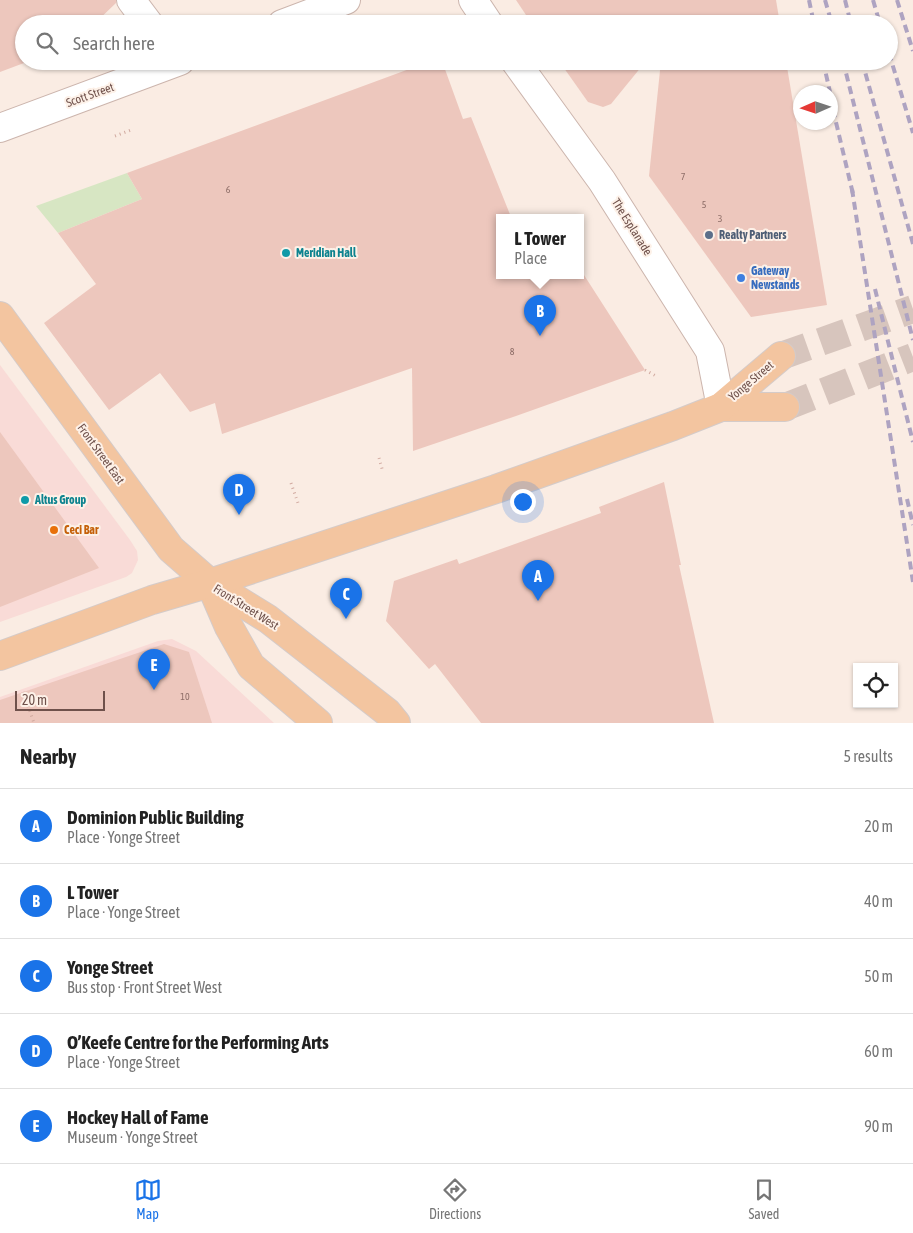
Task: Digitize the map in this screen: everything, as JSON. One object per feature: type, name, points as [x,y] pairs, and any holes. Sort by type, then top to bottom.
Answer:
[{"type":"main road","name":"Front Street East","points":[[0,316],[170,549],[210,584]]},
{"type":"main road","name":"Yonge Street","points":[[721,407],[781,356]]},
{"type":"main road","name":"Yonge Street","points":[[0,656],[152,600],[210,584],[496,489],[721,407],[785,407]]},
{"type":"main road","name":"Front Street West","points":[[210,584],[229,627],[251,666],[318,723]]},
{"type":"main road","name":"Front Street West","points":[[210,584],[268,619],[387,712],[396,723]]},
{"type":"street","points":[[131,0],[142,15]]},
{"type":"street","points":[[306,15],[346,0]]},
{"type":"street","points":[[473,0],[483,15]]},
{"type":"street","name":"Scott Street","points":[[0,128],[155,70]]},
{"type":"street","name":"The Esplanade","points":[[522,70],[602,181],[710,351],[721,407]]},
{"type":"path","points":[[115,136],[131,130]]},
{"type":"path","points":[[645,370],[656,376]]},
{"type":"path","points":[[379,458],[383,472]]},
{"type":"path","points":[[291,483],[298,503]]},
{"type":"path","points":[[23,692],[34,723]]},
{"type":"shaded area","points":[[0,365],[130,540],[137,551],[138,560],[132,573],[126,577],[0,622]]},
{"type":"shaded area","points":[[172,639],[196,651],[274,723],[0,723],[0,697],[158,641]]},
{"type":"green space","points":[[127,173],[142,199],[58,233],[36,206]]},
{"type":"building","points":[[0,0],[116,0],[116,3],[103,15],[15,15],[15,66],[0,72]]},
{"type":"building","points":[[516,0],[776,0],[778,15],[526,15]]},
{"type":"building","name":"Meridian Hall","points":[[407,70],[445,70],[463,119],[471,117],[510,214],[496,214],[496,279],[584,279],[584,275],[645,370],[413,451],[412,368],[222,434],[215,403],[190,412],[160,373],[109,410],[44,323],[96,284],[58,233],[142,199],[127,173]]},
{"type":"building","points":[[565,70],[639,70],[611,104],[603,107],[588,102]]},
{"type":"building","points":[[660,70],[788,70],[793,103],[793,130],[798,130],[827,305],[751,317],[649,176]]},
{"type":"building","name":"Altus Group","points":[[0,432],[99,568],[0,607]]},
{"type":"building","points":[[664,482],[681,565],[679,565],[714,723],[481,723],[435,664],[429,669],[386,621],[394,581],[457,559],[459,564],[601,513],[599,507]]},
{"type":"building","points":[[164,644],[189,652],[212,723],[0,723],[0,700]]},
{"type":"tunnel","points":[[781,356],[913,309]]},
{"type":"tunnel","points":[[785,407],[913,357]]},
{"type":"railway","points":[[809,0],[812,15]]},
{"type":"railway","points":[[825,0],[829,15]]},
{"type":"railway","points":[[845,0],[849,15]]},
{"type":"railway","points":[[873,0],[877,15]]},
{"type":"railway","points":[[897,0],[913,51]]},
{"type":"railway","points":[[825,70],[828,85]]},
{"type":"railway","points":[[845,70],[913,340]]},
{"type":"railway","points":[[865,70],[913,244]]},
{"type":"railway","points":[[894,70],[913,133]]},
{"type":"railway","points":[[838,130],[853,194]]},
{"type":"railway","points":[[852,189],[913,582]]},
{"type":"railway","points":[[875,289],[913,442]]},
{"type":"railway","points":[[907,499],[913,525]]},
{"type":"place","name":"Realty Partners","points":[[709,235]]},
{"type":"place","name":"Meridian Hall","points":[[286,253]]},
{"type":"place","name":"Gateway Newstands","points":[[741,278]]},
{"type":"place","name":"L Tower","points":[[540,336]]},
{"type":"place","name":"Altus Group","points":[[25,500]]},
{"type":"place","name":"O’Keefe Centre for the Performing Arts","points":[[239,515]]},
{"type":"place","name":"Ceci Bar","points":[[54,530]]},
{"type":"place","name":"Dominion Public Building","points":[[538,601]]},
{"type":"place","name":"Yonge Street","points":[[346,619]]},
{"type":"place","name":"Hockey Hall of Fame","points":[[154,690]]}]
